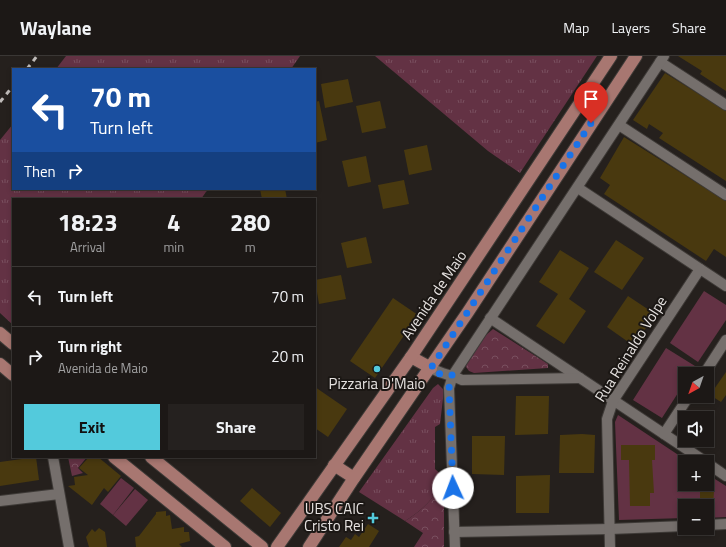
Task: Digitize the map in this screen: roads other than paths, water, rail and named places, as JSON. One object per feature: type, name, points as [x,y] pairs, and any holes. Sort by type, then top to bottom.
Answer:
[{"type":"main road","name":"Avenida de Maio","points":[[277,547],[411,357],[611,56]]},
{"type":"main road","points":[[308,547],[431,368],[636,56]]},
{"type":"main road","points":[[582,101],[600,110]]},
{"type":"main road","points":[[0,333],[12,343]]},
{"type":"main road","points":[[411,357],[431,368]]},
{"type":"main road","points":[[0,364],[12,374]]},
{"type":"main road","points":[[115,458],[225,547]]},
{"type":"main road","points":[[152,458],[262,547]]},
{"type":"main road","points":[[334,465],[354,478]]},
{"type":"street","points":[[455,547],[449,388],[452,375],[578,188],[662,59],[726,105]]},
{"type":"street","points":[[619,125],[726,195]]},
{"type":"street","points":[[578,188],[726,286]]},
{"type":"street","name":"Rua Reinaldo Volpe","points":[[610,547],[606,419],[613,401],[700,269]]},
{"type":"street","points":[[490,318],[696,455]]},
{"type":"street","points":[[709,367],[726,340]]},
{"type":"street","points":[[431,368],[440,374],[452,375],[462,380],[580,378]]},
{"type":"street","points":[[664,434],[684,403]]},
{"type":"street","points":[[53,458],[69,547]]},
{"type":"street","points":[[714,468],[726,476]]},
{"type":"street","points":[[0,501],[59,494]]},
{"type":"street","points":[[714,525],[726,524]]},
{"type":"street","points":[[454,532],[610,530],[678,526]]},
{"type":"railway","points":[[28,68],[37,56]]},
{"type":"railway","points":[[0,102],[12,87]]},
{"type":"place","name":"Pizzaria D'Maio","points":[[377,369]]},
{"type":"place","name":"UBS CAIC Cristo Rei","points":[[373,518]]}]
